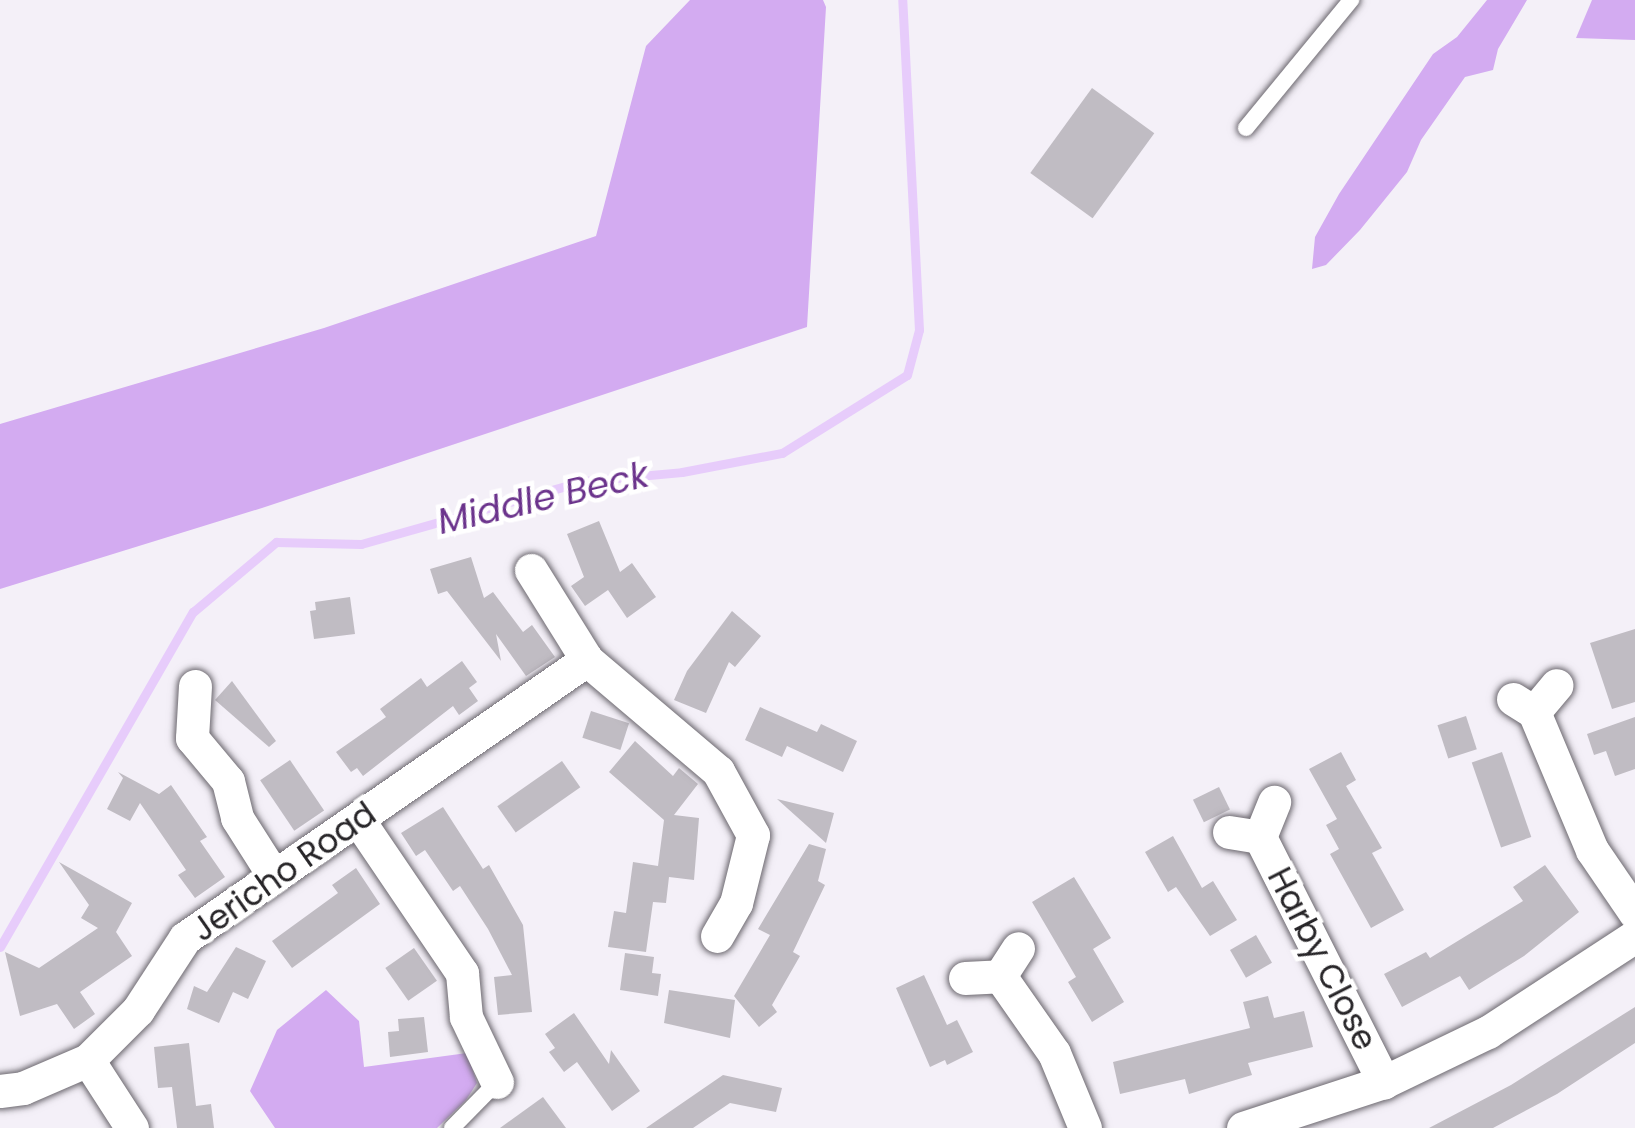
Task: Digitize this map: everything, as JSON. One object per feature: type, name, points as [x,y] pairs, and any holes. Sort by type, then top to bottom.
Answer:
[{"type":"street","points":[[531,570],[587,660],[718,771],[753,835],[736,903],[717,936]]},
{"type":"street","name":"Jericho Road","points":[[0,1091],[23,1088],[88,1060],[138,1010],[185,938],[272,873],[359,821],[587,660]]},
{"type":"street","points":[[1557,685],[1524,705],[1592,850],[1635,913]]},
{"type":"street","points":[[195,686],[192,738],[228,781],[237,818],[272,873]]},
{"type":"street","name":"Harby Close","points":[[1274,802],[1245,834],[1384,1082]]},
{"type":"street","points":[[359,821],[462,973],[466,1017],[497,1082]]},
{"type":"street","points":[[1243,1128],[1384,1082],[1488,1032],[1635,936]]},
{"type":"street","points":[[965,978],[1009,962],[1085,1128]]},
{"type":"street","points":[[88,1060],[132,1128]]},
{"type":"lane","points":[[1246,128],[1351,0]]},
{"type":"lane","points":[[452,1128],[497,1082]]},
{"type":"shaded area","points":[[690,0],[823,0],[826,7],[807,327],[262,508],[0,589],[0,424],[324,328],[596,236],[646,46]]},
{"type":"shaded area","points":[[1487,0],[1527,0],[1498,49],[1493,70],[1465,77],[1421,140],[1407,172],[1326,265],[1312,269],[1315,237],[1339,194],[1433,54],[1457,37]]},
{"type":"shaded area","points":[[1592,0],[1635,0],[1635,40],[1576,38]]},
{"type":"shaded area","points":[[326,990],[359,1021],[364,1067],[467,1053],[477,1083],[466,1100],[437,1128],[275,1128],[250,1091],[277,1030]]},
{"type":"building","points":[[1092,88],[1154,133],[1093,218],[1030,173]]},
{"type":"building","points":[[599,521],[620,572],[632,563],[656,597],[627,618],[608,590],[585,606],[571,586],[584,577],[567,534]]},
{"type":"building","points":[[471,557],[484,598],[493,592],[523,632],[532,625],[555,657],[526,676],[496,634],[501,661],[447,591],[438,594],[430,569]]},
{"type":"building","points":[[350,597],[355,634],[314,639],[310,611],[316,610],[315,602]]},
{"type":"building","points":[[732,611],[761,636],[735,667],[729,662],[706,713],[674,700],[687,671]]},
{"type":"building","points":[[1635,629],[1635,702],[1612,709],[1590,643]]},
{"type":"building","points":[[462,661],[477,682],[469,688],[478,701],[459,715],[453,706],[363,776],[357,768],[351,772],[336,752],[386,717],[380,709],[421,678],[427,687]]},
{"type":"building","points":[[232,681],[276,741],[269,747],[215,700]]},
{"type":"building","points":[[760,707],[817,732],[821,724],[857,741],[843,772],[787,746],[782,757],[745,740]]},
{"type":"building","points":[[591,711],[629,723],[620,750],[582,738]]},
{"type":"building","points":[[1466,716],[1477,749],[1448,759],[1437,725]]},
{"type":"building","points":[[1635,717],[1635,769],[1615,776],[1606,751],[1594,755],[1587,734]]},
{"type":"building","points":[[635,741],[673,776],[679,768],[698,784],[674,815],[699,818],[694,880],[669,877],[666,903],[653,902],[646,952],[608,947],[614,911],[626,913],[633,862],[658,866],[664,820],[609,772]]},
{"type":"building","points":[[1341,752],[1356,780],[1346,786],[1382,848],[1372,853],[1404,910],[1371,928],[1330,854],[1339,849],[1326,825],[1337,819],[1309,769]]},
{"type":"building","points":[[1502,752],[1531,837],[1501,848],[1472,762]]},
{"type":"building","points":[[290,760],[324,811],[294,831],[260,780]]},
{"type":"building","points":[[562,761],[580,787],[516,833],[497,806]]},
{"type":"building","points":[[118,772],[159,794],[171,785],[207,837],[200,841],[225,877],[195,898],[178,875],[186,870],[140,803],[130,821],[107,809],[123,778]]},
{"type":"building","points":[[1219,787],[1230,809],[1204,822],[1193,800]]},
{"type":"building","points":[[777,799],[834,813],[826,843]]},
{"type":"building","points":[[443,807],[483,869],[489,865],[523,925],[532,1012],[498,1015],[494,977],[512,975],[488,929],[460,886],[453,891],[425,850],[416,856],[401,833]]},
{"type":"building","points":[[1173,836],[1202,888],[1213,881],[1237,920],[1210,936],[1176,887],[1168,892],[1145,852]]},
{"type":"building","points":[[809,844],[826,849],[818,881],[825,885],[793,952],[800,956],[772,1005],[777,1012],[759,1027],[734,996],[770,935],[758,929]]},
{"type":"building","points":[[59,862],[132,903],[116,932],[132,956],[80,992],[95,1014],[74,1029],[57,1004],[20,1016],[5,952],[39,968],[98,928],[81,918],[89,905]]},
{"type":"building","points":[[1545,865],[1579,912],[1524,956],[1469,990],[1460,976],[1402,1007],[1384,974],[1426,952],[1430,958],[1523,901],[1513,887]]},
{"type":"building","points":[[356,868],[380,904],[292,968],[272,941],[338,893],[332,885]]},
{"type":"building","points":[[1074,877],[1111,938],[1093,949],[1124,1002],[1092,1022],[1068,982],[1076,977],[1032,902]]},
{"type":"building","points":[[1256,935],[1272,963],[1246,978],[1230,950]]},
{"type":"building","points":[[236,947],[266,961],[248,999],[233,992],[219,1023],[187,1009],[194,986],[207,992]]},
{"type":"building","points":[[414,948],[437,981],[408,1001],[385,968]]},
{"type":"building","points":[[625,953],[654,957],[652,973],[661,974],[658,996],[620,990]]},
{"type":"building","points":[[924,975],[947,1025],[957,1020],[973,1052],[947,1065],[945,1060],[930,1067],[896,988]]},
{"type":"building","points":[[669,990],[735,1000],[730,1038],[664,1023]]},
{"type":"building","points":[[1268,996],[1274,1018],[1304,1011],[1313,1047],[1248,1063],[1252,1075],[1189,1094],[1185,1079],[1120,1094],[1113,1062],[1250,1028],[1243,1002]]},
{"type":"building","points":[[1635,1007],[1635,1043],[1557,1094],[1493,1128],[1429,1128],[1511,1085]]},
{"type":"building","points":[[574,1013],[609,1064],[611,1050],[640,1091],[612,1111],[577,1062],[564,1072],[549,1052],[555,1048],[545,1034]]},
{"type":"building","points":[[424,1017],[428,1052],[390,1057],[388,1032],[399,1031],[398,1019]]},
{"type":"building","points":[[189,1043],[196,1106],[211,1104],[214,1128],[177,1128],[172,1087],[158,1088],[154,1047]]},
{"type":"building","points":[[723,1075],[782,1088],[776,1112],[730,1103],[693,1128],[646,1128]]},
{"type":"building","points":[[543,1097],[566,1128],[500,1128]]},
{"type":"waterway","name":"Middle Beck","points":[[0,947],[193,612],[276,542],[361,544],[584,481],[682,472],[782,453],[907,375],[919,330],[902,0]]}]
